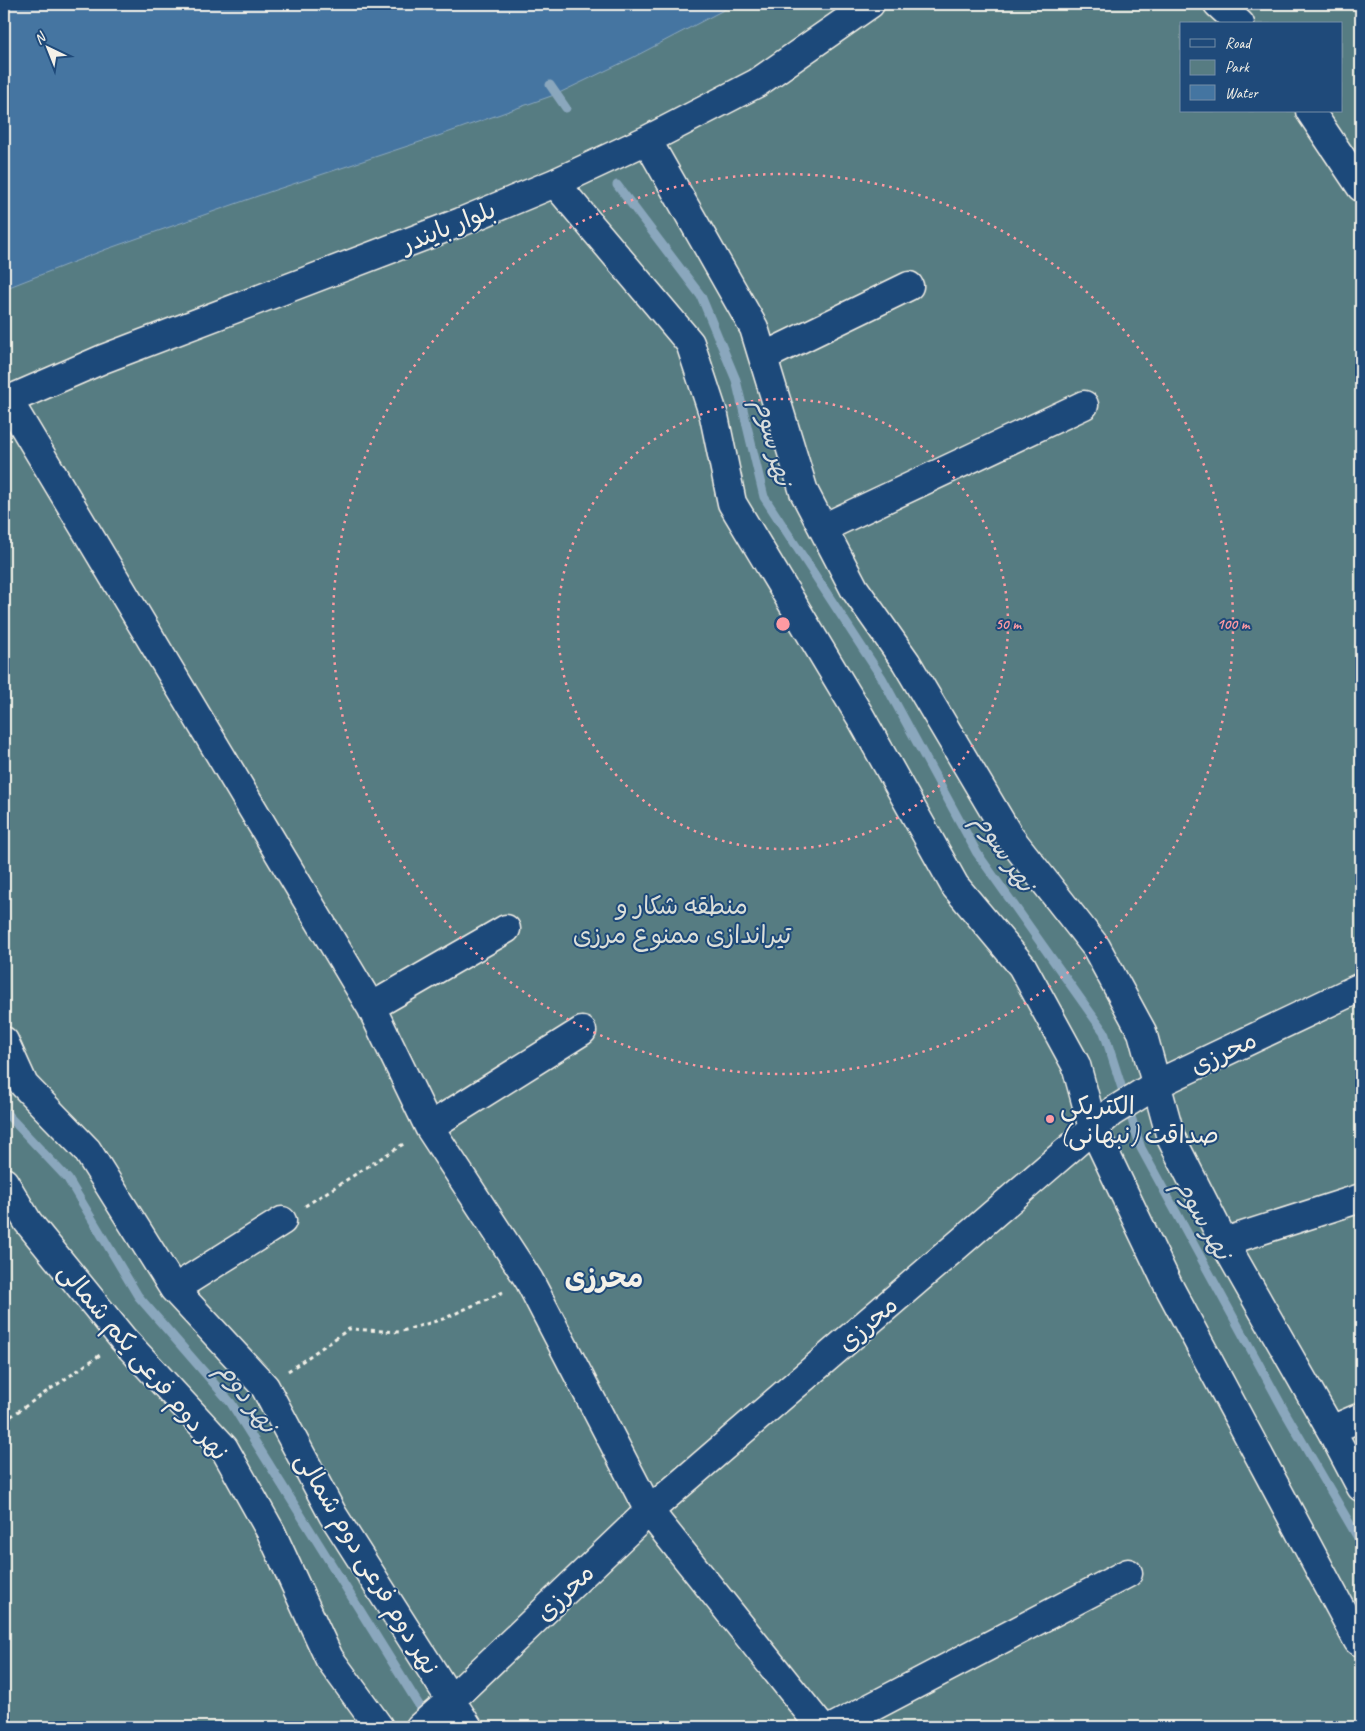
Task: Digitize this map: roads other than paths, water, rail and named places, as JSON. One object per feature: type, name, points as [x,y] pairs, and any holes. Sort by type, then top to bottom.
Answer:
[{"type":"street","name":"بلوار بایندر","points":[[6,401],[103,359],[452,225],[555,183],[647,140],[757,83],[870,4]]},
{"type":"street","points":[[1218,4],[1238,22]]},
{"type":"street","points":[[1311,112],[1361,186]]},
{"type":"street","points":[[647,140],[754,328],[804,492],[854,588],[906,662],[1009,836],[1096,947],[1142,1032],[1149,1089],[1171,1138],[1224,1242],[1331,1430],[1361,1487]]},
{"type":"street","points":[[555,183],[690,343],[714,416],[732,503],[860,716],[955,886],[1022,966],[1076,1065],[1103,1120],[1168,1285],[1358,1641]]},
{"type":"street","points":[[763,357],[909,286]]},
{"type":"street","points":[[6,401],[371,1007],[429,1127],[529,1280],[649,1511],[821,1727]]},
{"type":"street","points":[[823,528],[1084,405]]},
{"type":"street","points":[[371,1007],[506,929]]},
{"type":"street","name":"محرزی","points":[[437,1712],[649,1511],[1103,1120],[1149,1089],[1361,986]]},
{"type":"street","points":[[429,1127],[582,1031]]},
{"type":"street","name":"نهر دوم فرعی دوم شمالی","points":[[4,1042],[24,1084],[87,1150],[174,1289],[265,1387],[437,1712],[468,1727]]},
{"type":"street","name":"نهر دوم فرعی یکم شمالی","points":[[4,1182],[28,1222],[123,1340],[224,1448],[270,1532],[329,1658],[379,1727]]},
{"type":"street","points":[[1224,1242],[1361,1198]]},
{"type":"street","points":[[174,1289],[282,1221]]},
{"type":"street","points":[[1331,1430],[1361,1417]]},
{"type":"street","points":[[834,1727],[1128,1573]]},
{"type":"water","points":[[4,4],[735,4],[632,58],[557,94],[107,249],[4,289]]},
{"type":"waterway","points":[[550,85],[566,108]]},
{"type":"waterway","name":"نهر سوم","points":[[617,185],[701,296],[736,380],[764,497],[882,678],[977,853],[1104,1032],[1141,1148],[1285,1412],[1361,1543]]},
{"type":"waterway","name":"نهر دوم","points":[[4,1111],[68,1179],[138,1296],[231,1403],[427,1718]]},
{"type":"place","name":"الکتریکی صداقت (نبهانی)","points":[[1050,1119]]},
{"type":"district","name":"محرزی","points":[[604,1277]]},
{"type":"park label","name":"منطقه شکار و تیراندازی ممنوع مرزی","points":[[682,920]]}]
